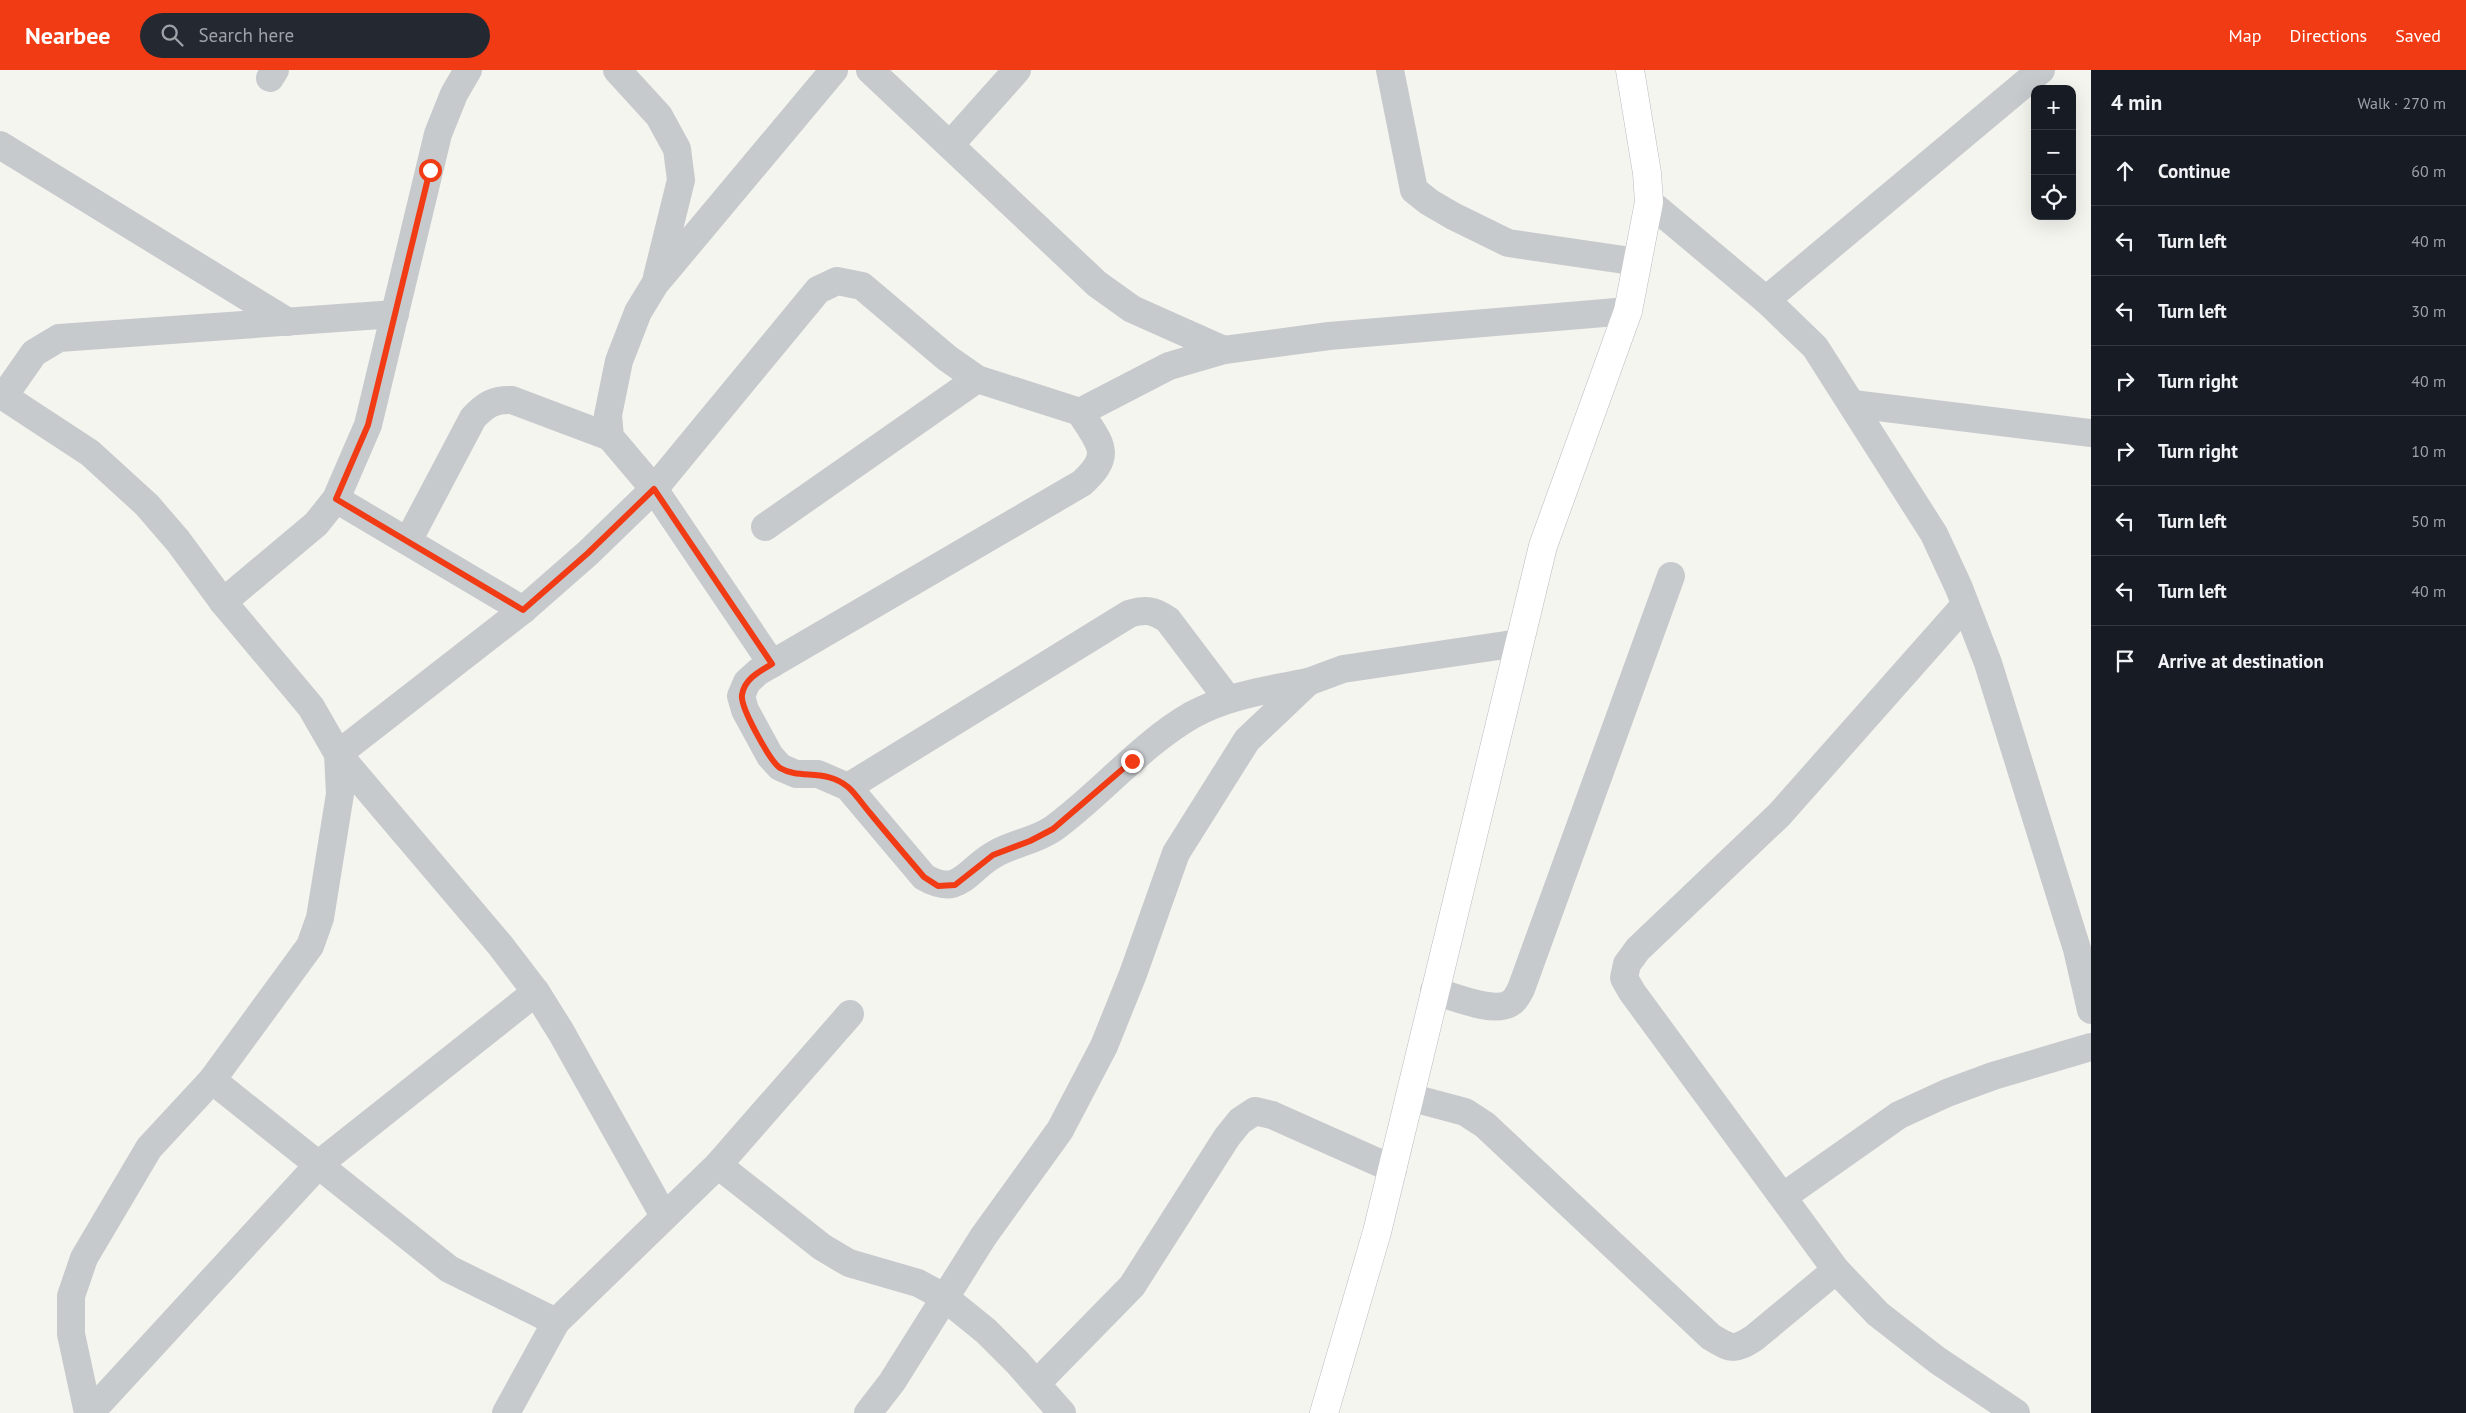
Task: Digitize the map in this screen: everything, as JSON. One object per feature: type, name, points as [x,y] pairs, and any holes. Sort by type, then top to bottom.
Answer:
[{"type":"street","points":[[223,602],[316,524],[336,499],[368,425],[438,134],[454,94],[468,70]]},
{"type":"street","points":[[617,70],[659,116],[676,149],[681,180],[655,284]]},
{"type":"street","points":[[610,436],[608,415],[619,361],[638,312],[655,284],[834,70]]},
{"type":"street","points":[[870,70],[1097,284],[1132,309],[1224,350]]},
{"type":"street","points":[[950,145],[1017,70]]},
{"type":"street","points":[[1390,70],[1414,190],[1429,202],[1508,243],[1638,262]]},
{"type":"street","points":[[1324,1413],[1377,1232],[1543,546],[1628,310],[1649,202],[1647,173],[1630,70]]},
{"type":"street","points":[[1766,300],[2041,70]]},
{"type":"street","points":[[0,145],[288,322]]},
{"type":"street","points":[[1649,202],[1766,300],[1815,347],[1934,534],[1966,606],[1991,672],[2077,949],[2091,1008]]},
{"type":"street","points":[[338,754],[523,610],[588,553],[654,489],[818,290],[838,281],[862,286],[947,358],[977,379],[1080,412],[1101,445],[1101,460],[1095,471],[1082,483],[758,672],[747,682],[741,696],[745,710],[770,756],[780,767],[796,774],[818,774],[848,787],[924,877],[938,886],[955,885],[993,855],[1030,841],[1053,829],[1161,735],[1192,715],[1227,698],[1308,682],[1342,669],[1519,643]]},
{"type":"street","points":[[1080,412],[1168,366],[1224,350],[1329,336],[1628,310]]},
{"type":"street","points":[[395,314],[59,338],[34,353],[2,395],[90,453],[147,505],[178,541],[223,602],[310,707],[338,754],[500,945],[536,992],[664,1216]]},
{"type":"street","points":[[765,527],[977,379]]},
{"type":"street","points":[[408,541],[473,418],[485,405],[498,400],[512,400],[610,436],[654,489],[772,664]]},
{"type":"street","points":[[1853,404],[2091,433]]},
{"type":"street","points":[[336,499],[523,610]]},
{"type":"street","points":[[1434,991],[1488,1006],[1500,1006],[1512,1002],[1521,989],[1671,576]]},
{"type":"street","points":[[1966,606],[1779,815],[1638,949],[1627,964],[1624,978],[1632,992],[1784,1196],[1836,1270],[1878,1314],[1936,1360],[2016,1413]]},
{"type":"street","points":[[848,787],[1129,614],[1144,610],[1156,612],[1168,620],[1227,698]]},
{"type":"street","points":[[868,1413],[892,1382],[982,1237],[1060,1130],[1104,1046],[1134,974],[1176,853],[1247,740],[1308,682]]},
{"type":"street","points":[[89,1413],[71,1334],[71,1296],[84,1258],[149,1148],[212,1080],[310,946],[320,918],[340,794],[338,754]]},
{"type":"street","points":[[89,1413],[319,1164],[536,992]]},
{"type":"street","points":[[506,1413],[556,1322],[718,1165],[850,1014]]},
{"type":"street","points":[[1784,1196],[1899,1115],[1947,1093],[2091,1047]]},
{"type":"street","points":[[212,1080],[449,1269],[556,1322]]},
{"type":"street","points":[[1409,1097],[1465,1112],[1484,1125],[1711,1337],[1729,1348],[1740,1347],[1754,1338],[1836,1270]]},
{"type":"street","points":[[1037,1383],[1132,1286],[1148,1264],[1227,1137],[1240,1121],[1255,1111],[1272,1115],[1392,1169]]},
{"type":"street","points":[[718,1165],[822,1247],[848,1263],[918,1283],[944,1298],[986,1331],[1037,1383],[1062,1413]]},
{"type":"route","points":[[430,170],[368,425],[336,499],[523,610],[588,553],[654,489],[772,664],[758,672],[747,682],[741,696],[745,710],[770,756],[780,767],[796,774],[818,774],[848,787],[924,877],[938,886],[955,885],[993,855],[1004,849],[1030,841],[1053,829],[1132,761]]}]
